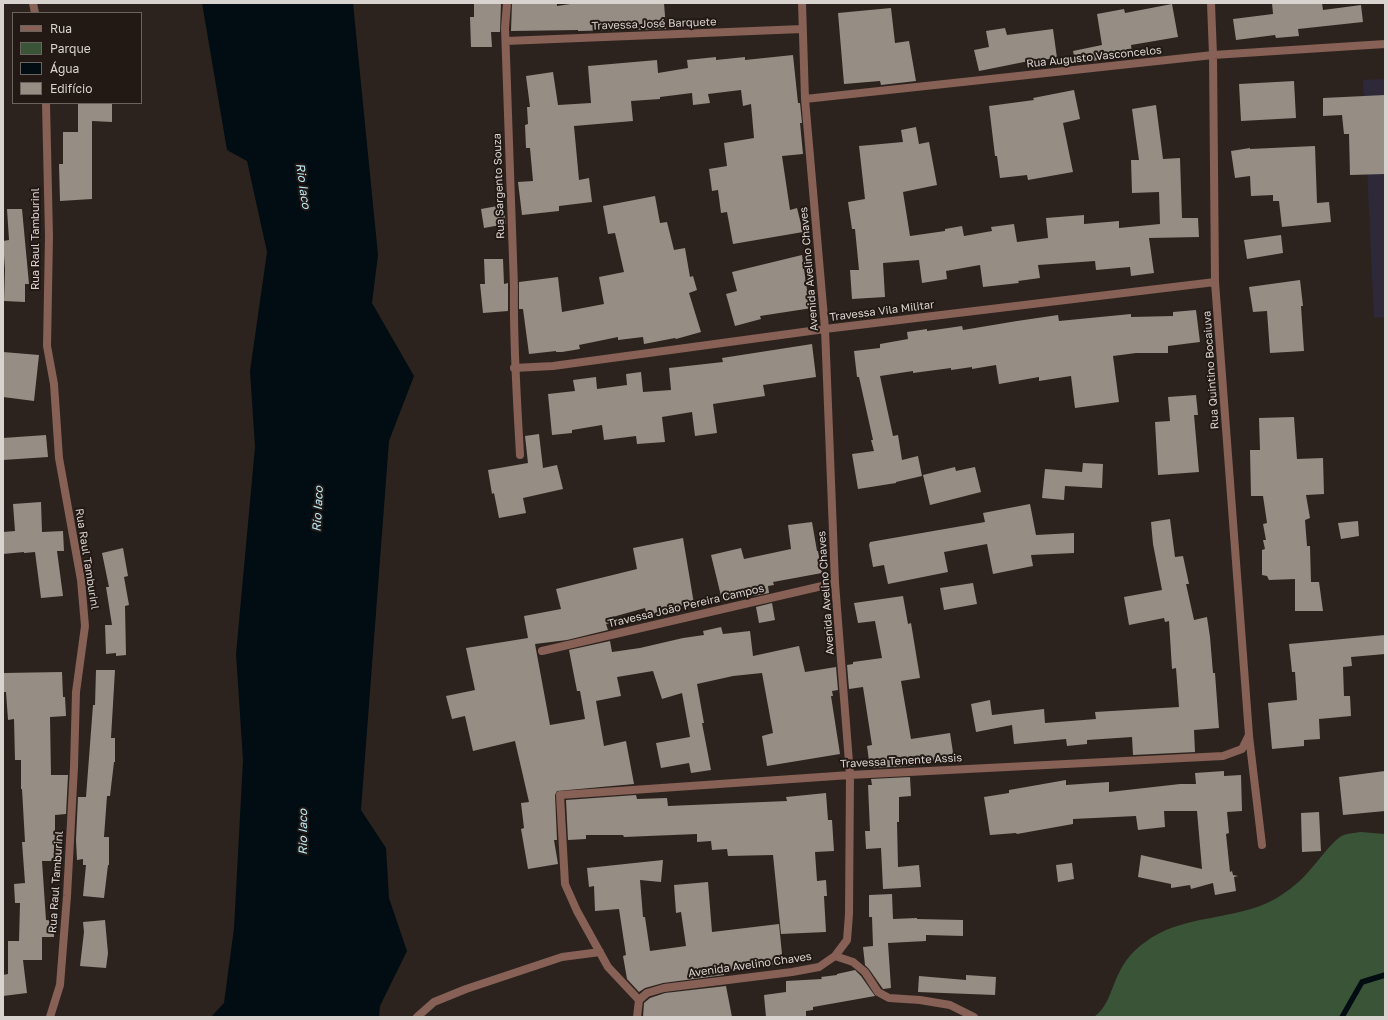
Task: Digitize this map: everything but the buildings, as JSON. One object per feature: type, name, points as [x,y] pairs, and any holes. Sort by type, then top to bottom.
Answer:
[{"type":"street","name":"Rua Sargento Souza","points":[[507,3],[505,28],[514,288],[514,368],[520,455]]},
{"type":"street","name":"Avenida Avelino Chaves","points":[[639,1000],[647,993],[664,988],[792,972],[819,967],[835,956],[847,940],[849,914],[850,775],[835,583],[825,329],[805,99],[802,3]]},
{"type":"street","name":"Rua Quintino Bocaiuva","points":[[1211,3],[1213,55],[1215,282],[1249,735],[1262,845]]},
{"type":"street","name":"Travessa José Barquete","points":[[506,41],[802,29]]},
{"type":"street","name":"Rua Augusto Vasconcelos","points":[[805,99],[1213,55],[1385,44]]},
{"type":"street","name":"Rua Raul Tamburinl","points":[[46,104],[49,236],[47,346],[54,384],[59,458],[81,580],[85,626],[76,692],[74,767],[67,896],[60,985],[50,1017]]},
{"type":"street","name":"Travessa Vila Militar","points":[[514,368],[553,366],[825,329],[1215,282]]},
{"type":"street","name":"Travessa João Pereira Campos","points":[[542,651],[835,583]]},
{"type":"street","name":"Travessa Tenente Assis","points":[[600,952],[577,911],[565,884],[560,795],[850,775],[1223,756],[1242,749],[1249,735]]},
{"type":"street","points":[[417,1017],[434,1002],[466,989],[562,957],[600,952],[608,967],[639,1000],[637,1017]]},
{"type":"street","points":[[835,956],[853,962],[865,972],[878,992],[889,998],[920,1000],[950,1005],[974,1017]]},
{"type":"shaded area","points":[[1385,79],[1385,317],[1374,318],[1363,80]]},
{"type":"green space","points":[[1361,832],[1385,834],[1385,1017],[1094,1017],[1103,1008],[1124,964],[1144,943],[1159,933],[1175,927],[1191,922],[1243,911],[1275,899],[1289,890],[1302,878],[1336,840],[1347,834]]},
{"type":"water","name":"Rio Iaco","points":[[202,3],[353,3],[378,255],[372,303],[414,376],[389,441],[361,810],[386,848],[389,898],[407,951],[380,1006],[379,1017],[211,1017],[224,1003],[234,928],[243,760],[236,654],[255,447],[250,371],[267,252],[247,161],[227,150]]},
{"type":"waterway","points":[[1342,1017],[1362,982],[1385,975]]}]
